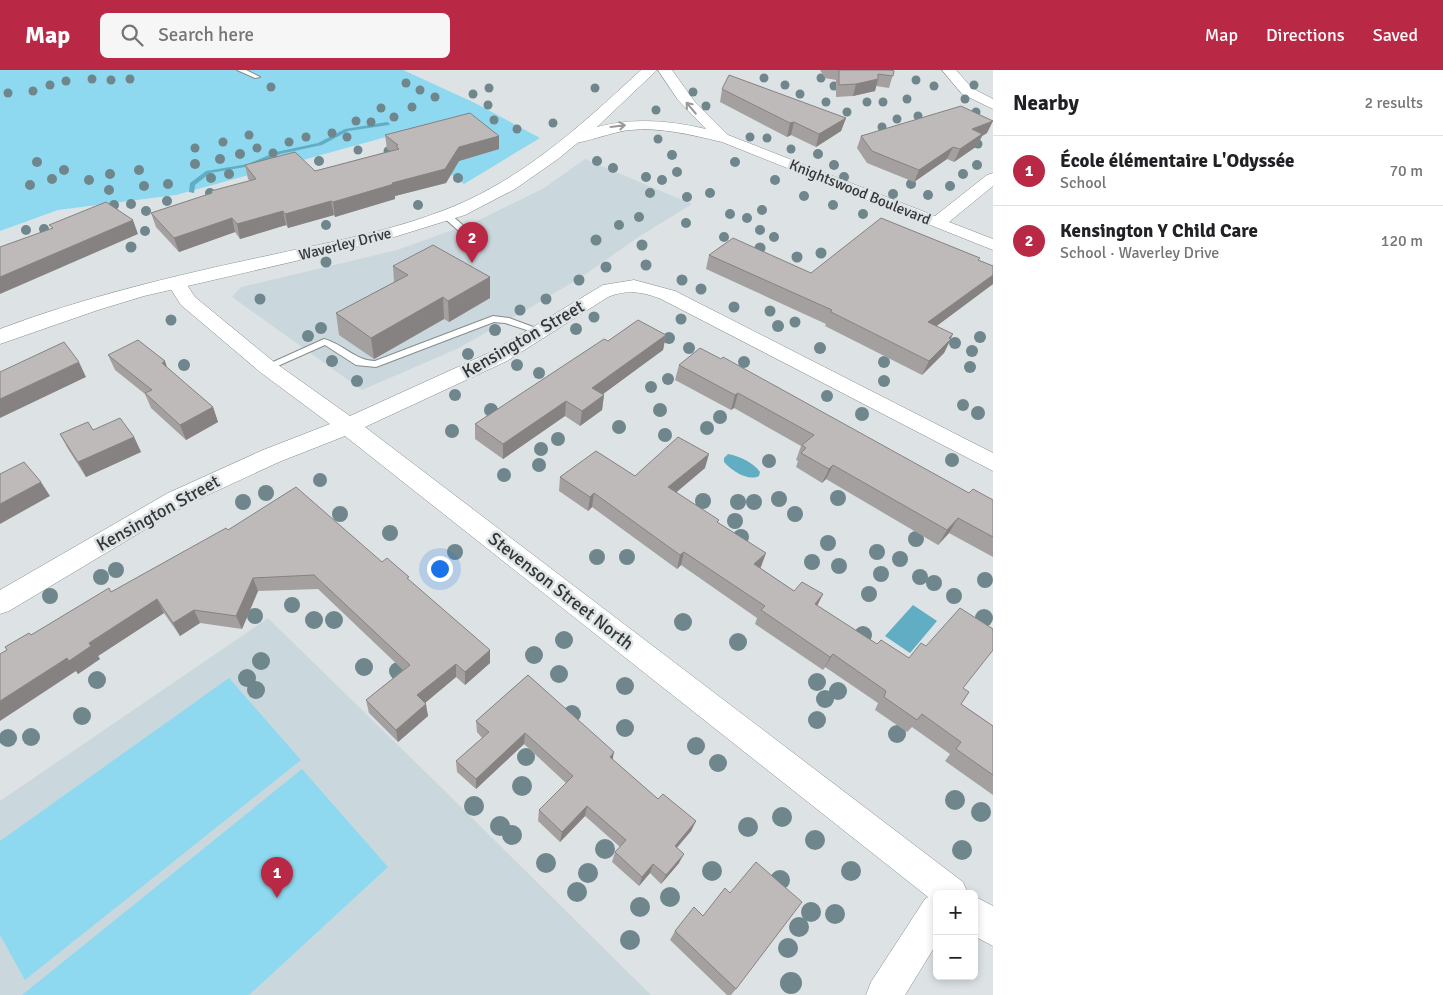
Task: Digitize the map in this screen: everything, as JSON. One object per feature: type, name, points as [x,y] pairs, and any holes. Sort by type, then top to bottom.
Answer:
[{"type":"street","name":"Waverley Drive","points":[[0,336],[47,317],[97,302],[371,238],[485,199],[533,170],[572,140],[650,70]]},
{"type":"street","name":"Knightswood Boulevard","points":[[665,70],[677,90],[699,117],[727,139]]},
{"type":"street","points":[[949,70],[967,91],[993,106]]},
{"type":"street","name":"Knightswood Boulevard","points":[[572,140],[605,128],[634,124],[666,125],[727,139],[993,245]]},
{"type":"street","points":[[937,223],[993,178]]},
{"type":"street","name":"Stevenson Street North","points":[[176,283],[188,301],[268,367],[348,426],[936,890]]},
{"type":"street","name":"Kensington Street","points":[[0,603],[177,499],[271,456],[348,426],[500,356],[614,287],[632,285],[650,287],[993,463]]},
{"type":"street","points":[[978,916],[993,929]]},
{"type":"street","points":[[884,995],[933,918]]},
{"type":"lane","points":[[240,70],[257,77]]},
{"type":"lane","points":[[444,214],[473,239]]},
{"type":"lane","points":[[268,367],[324,342],[332,343],[358,363],[376,364],[493,319],[506,320],[539,331]]},
{"type":"shaded area","points":[[0,70],[403,70],[475,103],[540,138],[464,184],[397,134],[176,195],[58,210],[0,231]]},
{"type":"shaded area","points":[[585,159],[692,204],[640,236],[583,276],[528,309],[457,349],[362,390],[232,297],[241,287],[397,250],[477,221],[544,188]]},
{"type":"shaded area","points":[[728,454],[742,458],[750,463],[760,472],[759,476],[750,477],[735,472],[724,462],[724,458]]},
{"type":"shaded area","points":[[913,605],[937,621],[910,653],[885,636]]},
{"type":"shaded area","points":[[268,618],[651,995],[0,995],[0,801]]},
{"type":"shaded area","points":[[229,678],[301,760],[25,980],[0,935],[0,841]]},
{"type":"shaded area","points":[[302,769],[388,867],[249,995],[22,995]]},
{"type":"building","points":[[839,70],[894,71],[893,76],[878,74],[878,79],[856,84],[839,85]]},
{"type":"building","points":[[729,75],[846,118],[819,134],[794,122],[790,123],[722,89]]},
{"type":"building","points":[[961,106],[993,121],[972,129],[982,134],[960,149],[953,147],[919,170],[872,151],[861,136]]},
{"type":"building","points":[[470,113],[499,136],[459,147],[445,169],[285,214],[283,211],[237,224],[232,218],[174,238],[151,213],[212,193],[211,191],[256,179],[245,165],[295,152],[315,171],[399,149],[396,146],[398,145],[385,135]]},
{"type":"building","points":[[106,202],[133,220],[0,277],[0,247],[53,228],[49,225]]},
{"type":"building","points":[[881,218],[980,258],[978,260],[993,266],[993,275],[928,322],[953,334],[949,338],[951,339],[929,361],[831,312],[832,310],[709,255],[733,238],[811,273]]},
{"type":"building","points":[[433,245],[490,277],[448,301],[443,297],[371,338],[336,313],[408,275],[393,266]]},
{"type":"building","points":[[638,320],[666,335],[592,388],[604,395],[582,411],[566,401],[503,444],[475,424],[604,339],[608,341]]},
{"type":"building","points":[[138,340],[165,361],[162,363],[213,407],[180,425],[145,393],[152,390],[108,355]]},
{"type":"building","points":[[64,342],[79,362],[0,399],[0,372]]},
{"type":"building","points":[[700,348],[721,359],[723,357],[969,493],[973,489],[993,500],[993,537],[958,518],[947,530],[833,465],[829,469],[801,453],[806,448],[802,445],[814,435],[738,393],[735,395],[679,365]]},
{"type":"building","points":[[120,418],[134,437],[78,462],[60,434],[88,422],[93,430]]},
{"type":"building","points":[[678,437],[709,454],[668,487],[719,520],[717,522],[766,553],[754,564],[794,591],[802,582],[823,594],[815,604],[877,644],[881,640],[909,658],[921,643],[926,646],[960,608],[993,629],[993,650],[963,688],[969,692],[961,704],[993,726],[993,775],[956,749],[961,742],[922,714],[917,720],[884,697],[886,691],[833,654],[830,657],[761,610],[765,606],[684,552],[680,555],[594,493],[590,497],[560,477],[596,451],[635,476]]},
{"type":"building","points":[[24,462],[41,482],[0,504],[0,474]]},
{"type":"building","points":[[296,487],[382,562],[387,558],[409,577],[407,578],[490,650],[465,672],[456,664],[417,695],[426,704],[396,730],[366,700],[410,665],[314,575],[253,578],[236,616],[194,610],[173,623],[157,599],[89,643],[91,646],[69,661],[67,658],[0,701],[0,654],[7,650],[5,647],[29,633],[31,635],[109,588],[111,592],[226,528],[228,530]]},
{"type":"building","points":[[528,675],[614,752],[610,757],[658,799],[663,794],[696,821],[675,846],[684,854],[666,875],[653,864],[642,877],[615,852],[626,840],[587,806],[562,832],[539,810],[573,776],[525,733],[476,779],[456,761],[489,732],[476,721]]},
{"type":"building","points":[[756,862],[802,902],[736,989],[675,931],[694,907],[703,916],[725,888],[730,893]]},
{"type":"waterway","points":[[192,192],[192,184],[208,172],[249,165],[278,153],[320,144],[347,130],[387,124]]},
{"type":"place","name":"Kensington Y Child Care","points":[[472,263]]},
{"type":"place","name":"École élémentaire L'Odyssée","points":[[277,898]]}]
